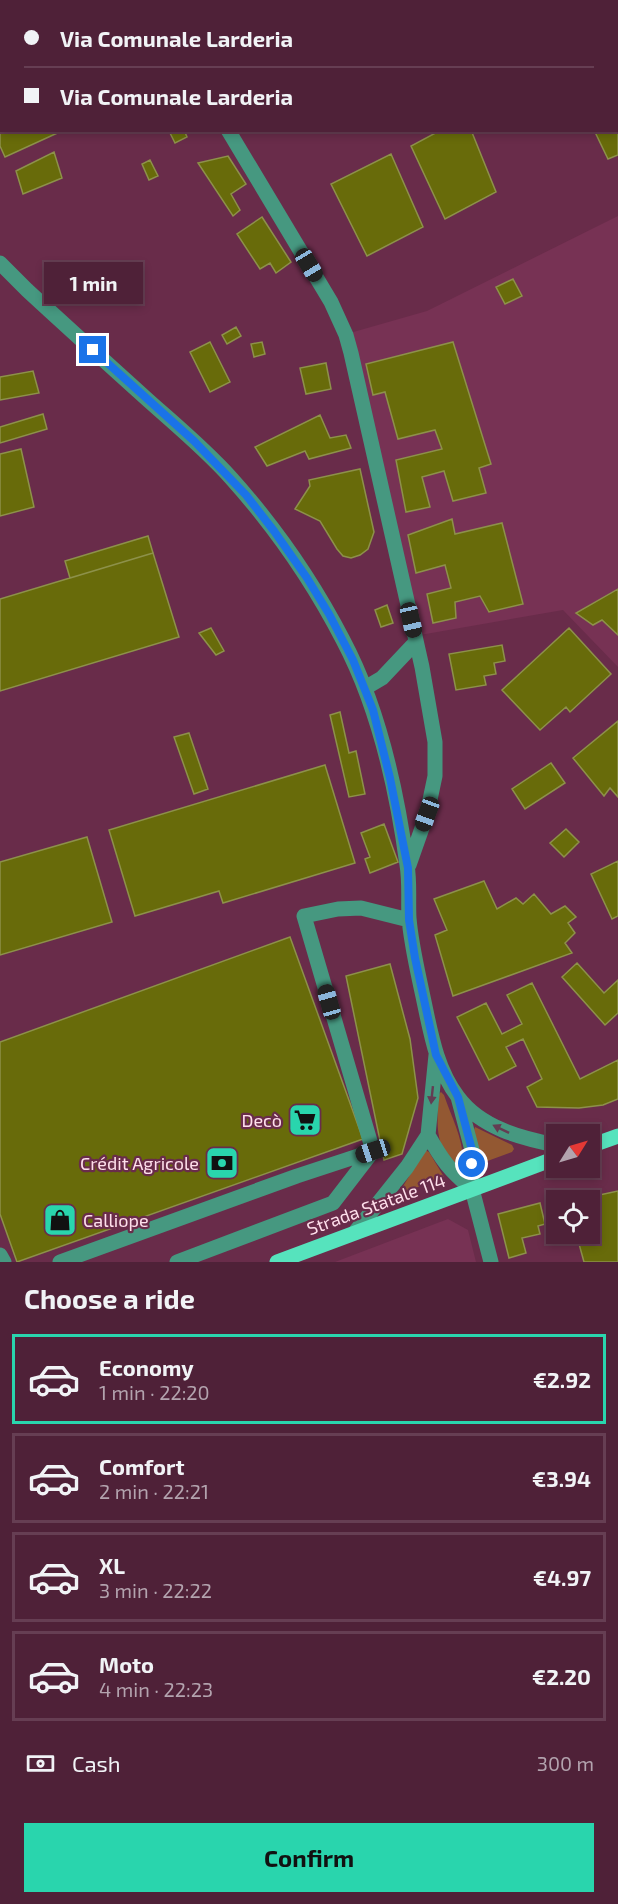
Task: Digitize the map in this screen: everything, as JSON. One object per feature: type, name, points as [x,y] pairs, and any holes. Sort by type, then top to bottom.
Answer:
[{"type":"main road","points":[[600,1142],[618,1136]]},
{"type":"main road","name":"Strada Statale 114","points":[[277,1262],[546,1162]]},
{"type":"street","points":[[229,132],[331,302],[346,335],[432,717],[436,762],[427,814],[408,868]]},
{"type":"street","points":[[0,263],[35,298],[194,441],[246,495],[312,587],[344,640],[365,688],[390,778],[408,868],[409,920],[415,958],[436,1055],[458,1097],[472,1150],[472,1189],[491,1262]]},
{"type":"street","points":[[365,688],[382,678],[416,642]]},
{"type":"street","points":[[373,1151],[304,916],[338,909],[361,908],[409,920]]},
{"type":"street","points":[[356,1231],[407,1167],[428,1135],[436,1055]]},
{"type":"street","points":[[458,1097],[483,1120],[496,1128],[529,1140],[546,1143]]},
{"type":"street","points":[[428,1135],[451,1172],[472,1189]]},
{"type":"street","points":[[60,1262],[297,1176],[373,1151]]},
{"type":"street","points":[[177,1262],[333,1203],[373,1151]]},
{"type":"street","points":[[0,1255],[4,1262]]},
{"type":"shaded area","points":[[618,216],[618,667],[563,610],[420,635],[350,333],[427,311]]},
{"type":"shaded area","points":[[441,1092],[459,1137],[463,1154],[463,1163],[460,1165],[451,1160],[441,1144],[438,1114]]},
{"type":"shaded area","points":[[475,1127],[512,1145],[514,1149],[512,1152],[480,1162]]},
{"type":"shaded area","points":[[425,1150],[429,1152],[444,1177],[405,1192],[402,1191],[402,1188]]},
{"type":"shaded area","points":[[448,1219],[468,1230],[476,1262],[335,1262]]},
{"type":"building","points":[[0,132],[60,132],[5,157],[0,146]]},
{"type":"building","points":[[170,132],[185,132],[187,137],[175,143]]},
{"type":"building","points":[[437,132],[472,132],[496,192],[445,219],[411,146]]},
{"type":"building","points":[[595,132],[618,132],[618,155],[608,159]]},
{"type":"building","points":[[54,152],[62,178],[23,194],[16,171]]},
{"type":"building","points":[[391,154],[423,227],[367,256],[331,184]]},
{"type":"building","points":[[228,156],[246,184],[231,194],[240,210],[233,216],[198,163]]},
{"type":"building","points":[[150,160],[158,176],[149,180],[142,164]]},
{"type":"building","points":[[262,217],[291,262],[276,273],[270,263],[260,269],[237,234]]},
{"type":"building","points":[[513,279],[522,296],[505,304],[496,287]]},
{"type":"building","points":[[236,327],[241,336],[227,344],[222,335]]},
{"type":"building","points":[[210,342],[230,382],[210,392],[190,352]]},
{"type":"building","points":[[262,342],[265,354],[254,357],[251,344]]},
{"type":"building","points":[[453,342],[491,464],[479,468],[486,493],[453,501],[444,471],[422,477],[430,507],[406,512],[396,460],[442,449],[435,430],[398,439],[385,392],[373,395],[366,364]]},
{"type":"building","points":[[326,363],[331,389],[306,394],[300,368]]},
{"type":"building","points":[[33,371],[39,393],[0,400],[0,377]]},
{"type":"building","points":[[43,414],[47,429],[0,443],[0,427]]},
{"type":"building","points":[[320,415],[330,438],[346,435],[351,448],[309,459],[305,451],[267,466],[255,447]]},
{"type":"building","points":[[21,449],[34,507],[0,516],[0,454]]},
{"type":"building","points":[[360,469],[374,532],[368,549],[351,558],[343,556],[337,549],[320,521],[295,509],[310,486],[309,480]]},
{"type":"building","points":[[452,519],[455,534],[502,523],[523,604],[489,612],[480,596],[455,602],[456,618],[433,623],[427,594],[451,588],[445,565],[416,573],[408,535]]},
{"type":"building","points":[[148,536],[153,553],[70,578],[65,561]]},
{"type":"building","points":[[153,553],[179,637],[0,691],[0,599]]},
{"type":"building","points":[[618,589],[618,635],[602,620],[593,625],[576,613]]},
{"type":"building","points":[[387,605],[393,623],[381,627],[375,610]]},
{"type":"building","points":[[211,628],[224,651],[216,655],[199,633]]},
{"type":"building","points":[[569,628],[611,674],[570,712],[566,707],[540,730],[502,690]]},
{"type":"building","points":[[502,645],[505,661],[494,663],[496,674],[484,676],[486,685],[456,690],[449,654]]},
{"type":"building","points":[[340,712],[349,753],[356,751],[365,794],[349,797],[330,715]]},
{"type":"building","points":[[618,721],[618,797],[610,788],[604,796],[573,758]]},
{"type":"building","points":[[189,733],[208,789],[194,794],[174,737]]},
{"type":"building","points":[[551,763],[565,783],[525,809],[512,789]]},
{"type":"building","points":[[325,765],[355,863],[223,903],[219,891],[135,916],[109,830]]},
{"type":"building","points":[[384,824],[398,862],[370,873],[365,859],[370,857],[361,833]]},
{"type":"building","points":[[566,829],[579,842],[564,857],[550,843]]},
{"type":"building","points":[[87,837],[112,922],[0,955],[0,862]]},
{"type":"building","points":[[618,861],[618,916],[612,919],[591,874]]},
{"type":"building","points":[[484,881],[497,909],[516,898],[523,904],[534,894],[551,914],[565,906],[576,917],[568,923],[575,933],[565,943],[572,953],[453,996],[435,935],[447,930],[434,899]]},
{"type":"building","points":[[290,937],[363,1139],[17,1262],[0,1214],[0,1042]]},
{"type":"building","points":[[577,963],[604,993],[618,980],[618,1013],[605,1025],[562,977]]},
{"type":"building","points":[[390,964],[410,1039],[418,1098],[402,1154],[384,1160],[346,976]]},
{"type":"building","points":[[532,983],[580,1079],[618,1060],[618,1099],[603,1105],[579,1108],[537,1107],[527,1087],[542,1079],[523,1039],[506,1047],[516,1066],[489,1080],[457,1017],[486,1003],[502,1034],[522,1024],[507,995]]},
{"type":"building","points":[[618,1191],[618,1262],[584,1262],[579,1244],[600,1244],[600,1195]]},
{"type":"building","points":[[540,1203],[545,1224],[538,1226],[540,1234],[522,1238],[526,1253],[509,1258],[498,1214]]},
{"type":"place","name":"Decò","points":[[305,1120]]},
{"type":"place","name":"Crédit Agricole","points":[[222,1163]]},
{"type":"place","name":"Calliope","points":[[60,1220]]},
{"type":"route","points":[[93,350],[194,441],[246,495],[307,578],[344,640],[373,710],[390,778],[408,868],[409,920],[415,958],[436,1055],[458,1097],[472,1150],[472,1164]]}]
